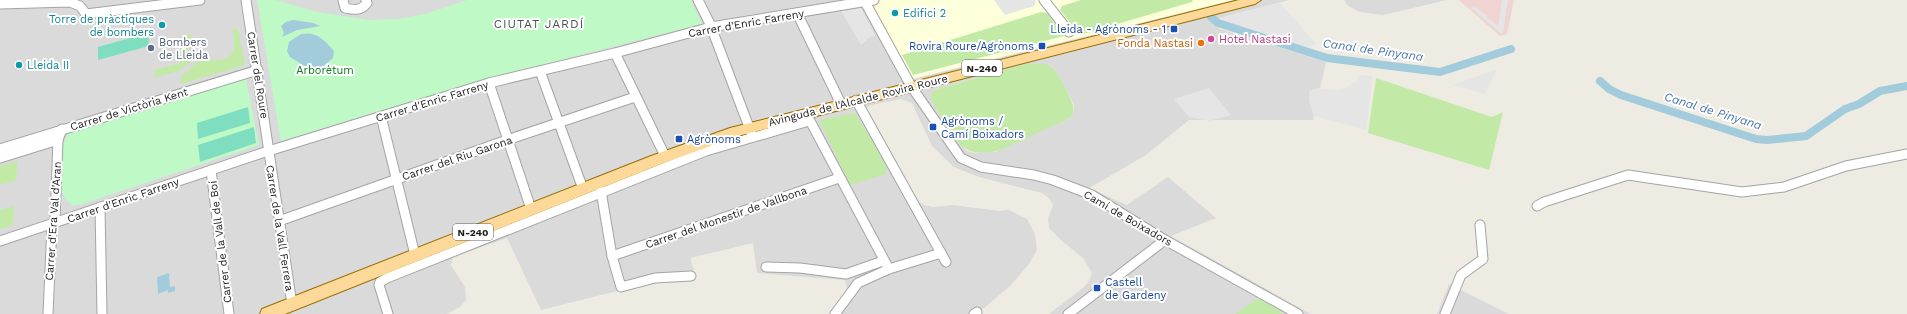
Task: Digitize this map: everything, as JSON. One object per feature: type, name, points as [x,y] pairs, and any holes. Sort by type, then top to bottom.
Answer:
[{"type":"main road","name":"Avinguda de l'Alcalde Rovira Roure","points":[[268,314],[390,265],[415,261],[531,209],[583,189],[604,186],[665,156],[808,117],[841,104],[856,100],[1240,2],[1255,0]]},
{"type":"street","points":[[0,4],[77,3],[82,6],[86,14],[200,0]]},
{"type":"street","name":"Carrer del Roure","points":[[246,0],[258,70],[269,151]]},
{"type":"street","points":[[343,0],[345,8],[357,10],[364,8],[367,3],[366,0]]},
{"type":"street","points":[[698,0],[711,27],[751,132]]},
{"type":"street","name":"Carrer d'Enric Farreny","points":[[0,242],[269,151],[489,84],[615,53],[711,27],[874,0]]},
{"type":"street","points":[[1044,0],[1069,32]]},
{"type":"street","name":"Camí de Boixadors","points":[[864,1],[912,86],[946,138],[962,158],[981,167],[1047,178],[1087,193],[1165,240],[1298,314]]},
{"type":"street","points":[[797,13],[841,104]]},
{"type":"street","points":[[615,53],[635,97],[665,156]]},
{"type":"street","name":"Carrer de Victòria Kent","points":[[0,149],[258,70]]},
{"type":"street","points":[[540,71],[583,189]]},
{"type":"street","points":[[489,84],[531,209]]},
{"type":"street","name":"Carrer del Riu Garona","points":[[279,221],[507,140],[635,97]]},
{"type":"street","points":[[856,100],[946,262]]},
{"type":"street","points":[[381,116],[415,261]]},
{"type":"street","points":[[808,117],[886,265]]},
{"type":"street","name":"Carrer d'Era Val d'Aran","points":[[48,314],[52,225],[55,220],[58,140],[62,129]]},
{"type":"street","name":"Avinguda de l'Alcalde Rovira Roure","points":[[388,314],[379,285],[383,279],[415,261],[604,186],[635,178],[751,132]]},
{"type":"street","name":"Carrer de Victòria Kent","points":[[0,158],[58,140]]},
{"type":"street","name":"Carrer de la Vall Ferrera","points":[[269,151],[292,304]]},
{"type":"street","points":[[1537,206],[1544,202],[1628,174],[1742,192],[1784,187],[1846,166],[1907,154]]},
{"type":"street","name":"Carrer de la Vall de Boí","points":[[211,170],[229,314]]},
{"type":"street","name":"Carrer del Monestir de Vallbona","points":[[612,256],[839,178]]},
{"type":"street","points":[[604,186],[612,256],[621,287],[655,278],[692,276]]},
{"type":"street","points":[[100,208],[102,314]]},
{"type":"street","points":[[1445,314],[1461,275],[1483,259],[1480,226]]},
{"type":"street","points":[[1068,314],[1165,240]]},
{"type":"street","points":[[766,267],[800,268],[846,274],[941,253]]},
{"type":"street","points":[[835,314],[858,283],[886,265]]},
{"type":"shaded area","points":[[0,0],[1289,0],[1212,20],[1220,29],[1326,62],[1313,120],[1189,120],[1146,155],[1089,188],[1127,205],[1168,177],[1216,218],[1171,236],[1311,314],[1049,314],[1083,288],[1089,281],[1092,273],[1083,258],[1049,228],[1048,219],[1053,205],[1049,198],[1042,193],[979,177],[954,167],[932,146],[912,103],[901,99],[871,105],[864,109],[917,200],[924,205],[933,207],[953,205],[999,211],[1009,210],[1027,219],[1035,234],[1037,250],[1029,264],[1011,285],[977,314],[831,314],[847,289],[845,280],[757,273],[753,243],[690,258],[696,277],[653,282],[541,310],[507,238],[453,257],[451,265],[465,287],[466,300],[460,307],[447,314],[0,314]],"holes":[[[1025,64],[1051,66],[1069,94],[1074,106],[1074,112],[1071,117],[995,152],[976,153],[967,151],[961,146],[935,108],[930,95],[935,90]]]},
{"type":"shaded area","points":[[866,0],[1234,0],[912,79]]},
{"type":"shaded area","points":[[994,0],[1036,1],[1034,6],[1005,15]]},
{"type":"shaded area","points":[[1344,0],[1447,0],[1383,15],[1360,12],[1348,6]]},
{"type":"shaded area","points":[[1459,0],[1514,0],[1507,34],[1500,36]]},
{"type":"shaded area","points":[[1502,0],[1508,0],[1503,33],[1501,33],[1471,8],[1476,7],[1498,26]]},
{"type":"shaded area","points":[[1280,3],[1316,44],[1302,49],[1223,22],[1221,18]]},
{"type":"shaded area","points":[[861,8],[875,36],[870,37],[861,45],[841,11]]},
{"type":"shaded area","points":[[1497,69],[1485,94],[1453,85]]},
{"type":"shaded area","points":[[1360,75],[1373,76],[1366,130],[1314,116],[1309,101],[1309,91],[1318,88],[1337,90],[1346,88],[1359,79]]},
{"type":"shaded area","points":[[1209,88],[1231,115],[1209,121],[1189,117],[1174,99]]},
{"type":"shaded area","points":[[1449,284],[1509,314],[1437,314]]},
{"type":"green space","name":"Arborètum","points":[[257,0],[276,0],[317,12],[370,20],[397,19],[425,14],[467,0],[691,0],[702,24],[481,80],[281,141]]},
{"type":"green space","points":[[1081,0],[1193,0],[1192,2],[1080,35],[1060,10],[1062,6]]},
{"type":"green space","points":[[1041,12],[1047,13],[1064,36],[913,75],[902,55]]},
{"type":"green space","points":[[232,29],[238,29],[245,65],[181,84],[181,75],[187,72],[201,58],[220,60],[232,53],[234,48],[234,39]]},
{"type":"green space","points":[[148,33],[149,46],[98,60],[98,47]]},
{"type":"green space","points":[[192,34],[188,51],[197,56],[181,70],[155,78],[154,70],[180,63],[181,36]]},
{"type":"green space","points":[[1025,64],[1044,64],[1053,69],[1069,94],[1074,112],[1071,117],[996,151],[979,153],[970,151],[961,146],[935,108],[930,95],[935,90]]},
{"type":"green space","points":[[1376,78],[1492,117],[1503,112],[1489,170],[1368,133]]},
{"type":"green space","points":[[246,79],[259,145],[79,205],[73,206],[65,199],[61,189],[62,147],[68,133]]},
{"type":"green space","points":[[248,107],[250,123],[198,139],[197,123]]},
{"type":"green space","points":[[855,113],[885,161],[886,174],[850,185],[819,120]]},
{"type":"green space","points":[[254,127],[256,143],[200,162],[198,145]]},
{"type":"green space","points":[[17,161],[16,180],[0,185],[0,166]]},
{"type":"green space","points":[[14,206],[13,225],[0,229],[0,210]]},
{"type":"green space","points":[[1259,298],[1284,314],[1235,314]]},
{"type":"water","points":[[293,20],[313,23],[320,26],[297,30],[282,37],[284,33],[281,26],[286,22]]},
{"type":"water","points":[[307,33],[320,37],[334,51],[333,58],[321,68],[311,70],[290,57],[287,51],[289,42],[301,34]]},
{"type":"water","points":[[169,273],[170,287],[175,286],[175,291],[168,293],[168,290],[158,294],[157,277]]},
{"type":"waterway","name":"Canal de Pinyana","points":[[1211,17],[1218,23],[1327,58],[1440,72],[1511,49]]},
{"type":"waterway","name":"Canal de Pinyana","points":[[1600,81],[1609,89],[1621,95],[1756,139],[1767,140],[1806,136],[1845,109],[1859,104],[1880,91],[1907,86]]},
{"type":"place","name":"Edifici 2","points":[[895,13]]},
{"type":"place","name":"Torre de pràctiques de bombers","points":[[162,25]]},
{"type":"place","name":"Lleida - Agrònoms - 1","points":[[1174,29]]},
{"type":"place","name":"Hotel Nastasi","points":[[1211,39]]},
{"type":"place","name":"Fonda Nastasi","points":[[1201,43]]},
{"type":"place","name":"Rovira Roure/Agrònoms","points":[[1042,46]]},
{"type":"place","name":"Bombers de Lleida","points":[[151,48]]},
{"type":"place","name":"Lleida II","points":[[19,65]]},
{"type":"place","name":"Agrònoms / Camí Boixadors","points":[[933,127]]},
{"type":"place","name":"Agrònoms","points":[[679,139]]},
{"type":"place","name":"Castell de Gardeny","points":[[1097,288]]},
{"type":"district","name":"CIUTAT JARDÍ","points":[[539,24]]}]
